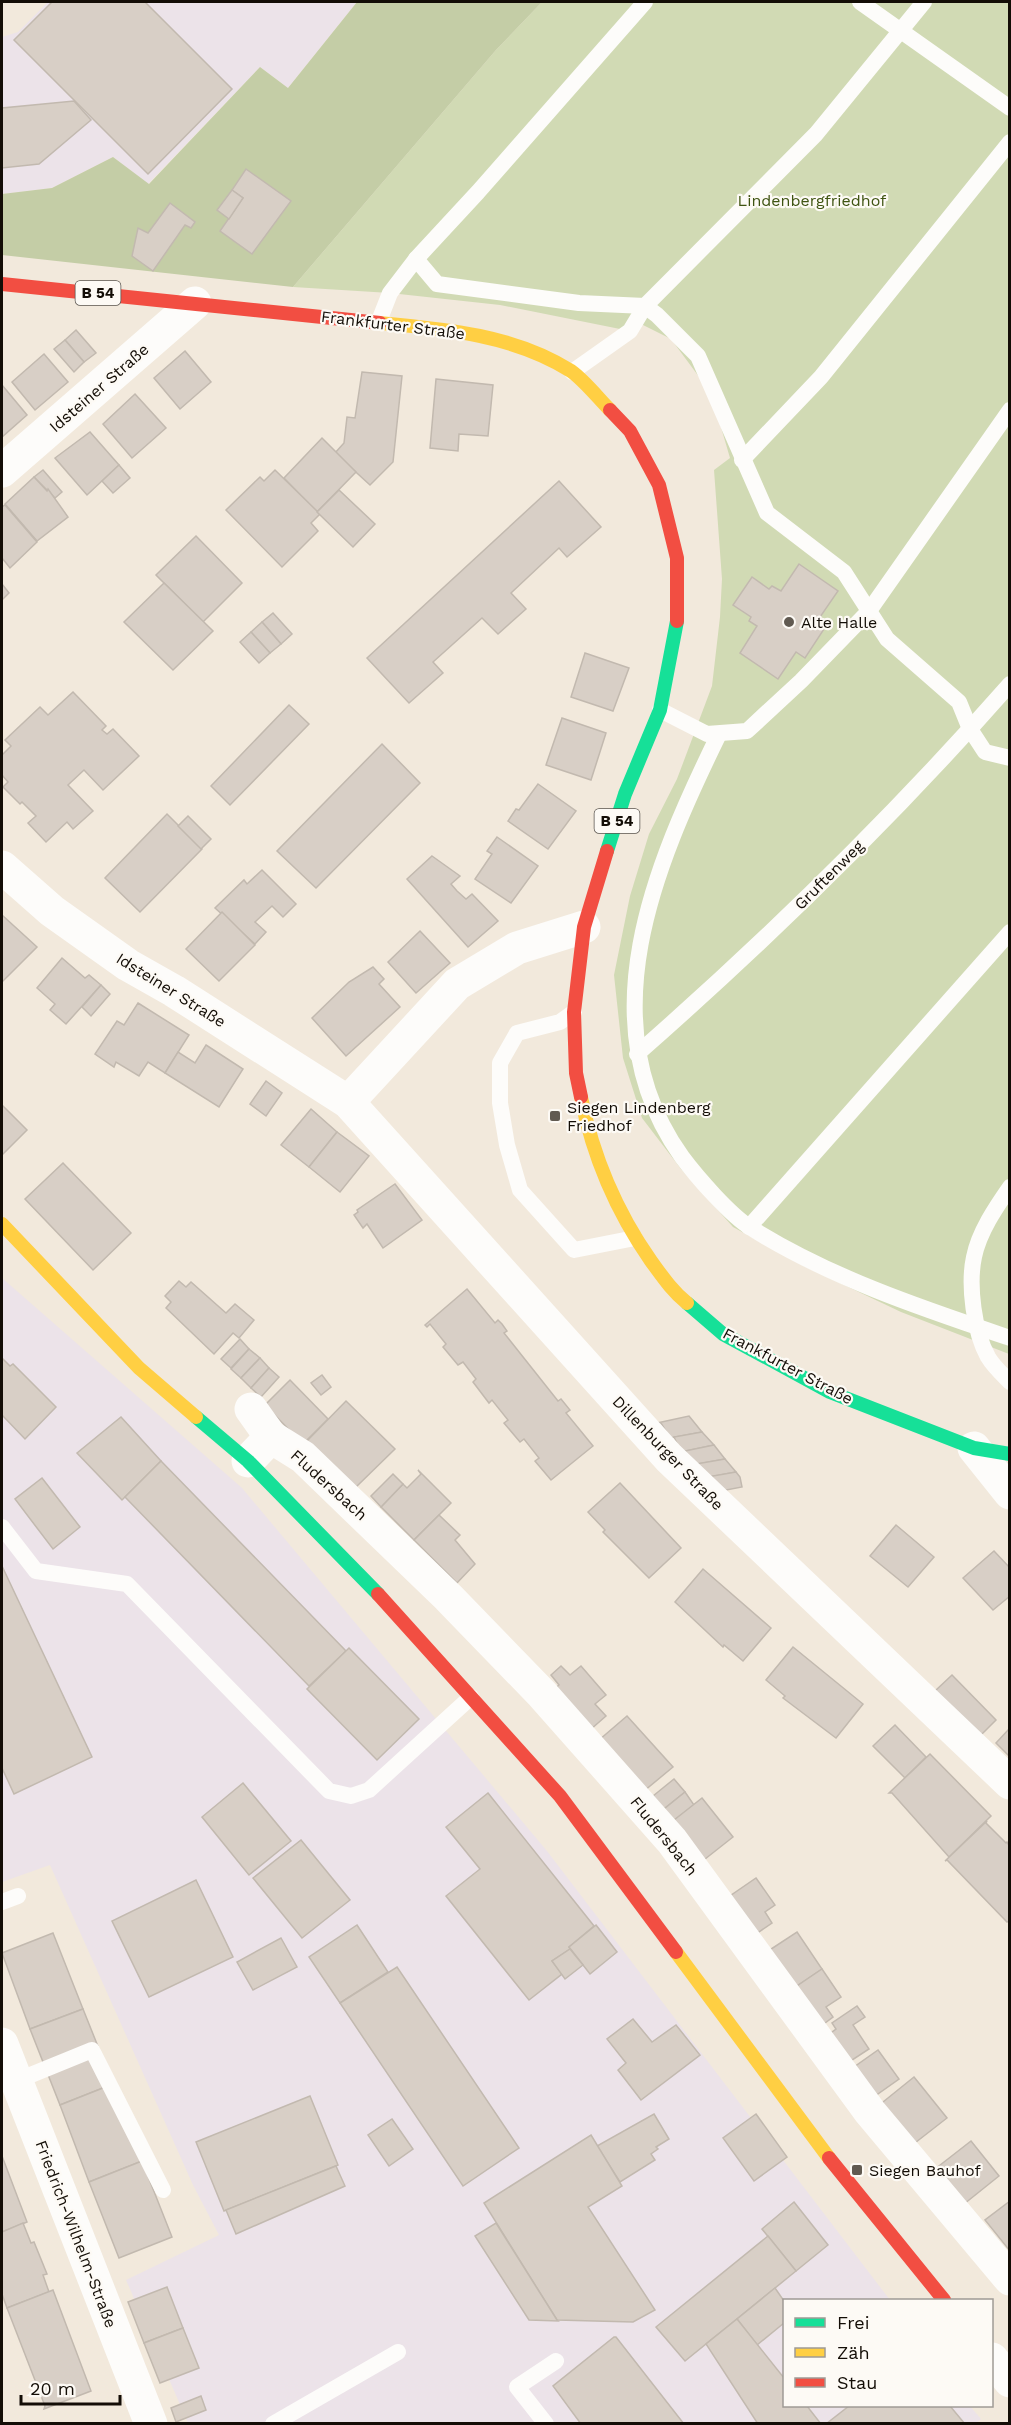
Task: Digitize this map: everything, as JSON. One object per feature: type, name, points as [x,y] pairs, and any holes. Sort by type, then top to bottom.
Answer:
[{"type":"main road","name":"Frankfurter Straße","points":[[2,284],[378,321],[452,330],[517,345],[572,372],[630,430],[659,485],[677,558],[677,620],[660,710],[625,794],[584,927],[574,1012],[576,1073],[588,1133],[608,1188],[635,1238],[674,1292],[723,1334],[830,1392],[974,1448],[1010,1454]]},
{"type":"main road","points":[[2,1224],[139,1368],[248,1461],[389,1606],[560,1796],[822,2149],[942,2299]]},
{"type":"street","name":"Idsteiner Straße","points":[[2,471],[195,303]]},
{"type":"street","name":"Idsteiner Straße","points":[[2,867],[52,911],[128,965],[174,991],[348,1102]]},
{"type":"street","points":[[348,1102],[457,984],[517,948],[584,927]]},
{"type":"street","name":"Dillenburger Straße","points":[[348,1102],[669,1458],[1010,1783]]},
{"type":"street","name":"Fludersbach","points":[[250,1409],[271,1437],[303,1457],[456,1605],[542,1694],[672,1841],[870,2112],[1010,2279]]},
{"type":"street","points":[[248,1461],[271,1437]]},
{"type":"street","points":[[974,1448],[1010,1492]]},
{"type":"street","name":"Friedrich-Wilhelm-Straße","points":[[2,2044],[151,2424]]},
{"type":"street","points":[[993,2360],[1010,2381]]},
{"type":"lane","points":[[378,321],[390,293],[416,259],[645,2]]},
{"type":"lane","points":[[860,2],[1010,108]]},
{"type":"lane","points":[[572,372],[630,331],[645,306],[816,134],[902,32],[924,2]]},
{"type":"lane","points":[[742,460],[821,377],[1010,142]]},
{"type":"lane","points":[[416,259],[437,284],[579,303],[645,306],[698,356],[767,513],[844,572],[887,639],[959,702],[970,729],[985,752],[1010,758]]},
{"type":"lane","points":[[660,710],[707,734],[747,731],[801,681],[869,611],[1010,410]]},
{"type":"lane","name":"Gruftenweg","points":[[637,1054],[795,910],[896,809],[1010,684]]},
{"type":"lane","points":[[719,734],[680,814],[653,892],[640,947],[634,1029],[637,1054],[643,1082],[664,1132],[696,1176],[749,1227],[826,1267],[907,1304],[1010,1338]]},
{"type":"lane","points":[[749,1227],[1010,932]]},
{"type":"lane","points":[[574,1012],[560,1022],[517,1033],[501,1064],[500,1103],[507,1145],[520,1190],[574,1250],[635,1238]]},
{"type":"lane","points":[[1010,1187],[992,1213],[974,1256],[971,1292],[988,1356],[1010,1382]]},
{"type":"lane","points":[[2,1527],[36,1571],[128,1584],[329,1791],[351,1796],[369,1790],[471,1697]]},
{"type":"lane","points":[[2,1902],[18,1896]]},
{"type":"lane","points":[[16,2082],[92,2050],[163,2190]]},
{"type":"lane","points":[[273,2424],[398,2352]]},
{"type":"lane","points":[[546,2424],[517,2387],[556,2361]]},
{"type":"shaded area","points":[[48,2],[357,2],[288,88],[260,67],[148,184],[113,157],[52,188],[2,194],[2,37],[18,32]]},
{"type":"shaded area","points":[[2,1278],[242,1488],[547,1851],[889,2299],[783,2299],[783,2407],[971,2407],[981,2419],[975,2424],[188,2423],[126,2280],[219,2235],[193,2185],[50,1865],[2,1882]]},
{"type":"green space","points":[[357,2],[542,2],[496,50],[293,287],[2,255],[2,194],[52,188],[113,157],[149,184],[260,67],[288,88]]},
{"type":"green space","name":"Lindenbergfriedhof","points":[[542,2],[1009,2],[1009,1354],[901,1312],[804,1266],[733,1227],[681,1169],[642,1118],[623,1058],[614,975],[630,896],[649,834],[677,779],[712,686],[722,579],[714,470],[730,458],[711,393],[671,339],[641,324],[630,331],[500,305],[390,293],[293,287],[496,50]]},
{"type":"building","points":[[52,2],[145,2],[232,89],[148,174],[14,40]]},
{"type":"building","points":[[74,101],[91,120],[39,164],[2,168],[2,108]]},
{"type":"building","points":[[246,169],[291,201],[252,254],[220,231],[243,198],[232,190]]},
{"type":"building","points":[[232,190],[243,198],[229,219],[217,210]]},
{"type":"building","points":[[170,203],[195,222],[191,228],[185,225],[153,271],[132,256],[138,228],[148,233]]},
{"type":"building","points":[[76,330],[96,353],[84,362],[65,340]]},
{"type":"building","points":[[65,340],[84,362],[74,372],[54,349]]},
{"type":"building","points":[[185,351],[211,382],[180,409],[154,378]]},
{"type":"building","points":[[44,354],[68,382],[35,410],[12,382]]},
{"type":"building","points":[[362,372],[402,376],[393,462],[370,485],[335,453],[344,443],[347,417],[355,418]]},
{"type":"building","points":[[436,379],[493,385],[488,436],[459,434],[458,451],[430,448]]},
{"type":"building","points":[[2,385],[27,415],[2,437]]},
{"type":"building","points":[[135,394],[166,428],[132,458],[103,424]]},
{"type":"building","points":[[90,432],[119,465],[87,495],[55,458]]},
{"type":"building","points":[[322,438],[356,472],[317,512],[284,478]]},
{"type":"building","points":[[119,465],[130,478],[113,493],[102,481]]},
{"type":"building","points":[[43,470],[62,492],[55,498],[34,477]]},
{"type":"building","points":[[275,470],[320,514],[311,523],[318,531],[282,567],[226,510],[260,477],[264,481]]},
{"type":"building","points":[[34,477],[47,491],[48,489],[68,517],[37,541],[5,504]]},
{"type":"building","points":[[559,481],[601,527],[567,557],[559,548],[511,593],[526,609],[498,634],[482,618],[433,662],[443,673],[409,703],[367,658]]},
{"type":"building","points":[[339,490],[375,524],[353,547],[317,512]]},
{"type":"building","points":[[5,505],[37,542],[10,568],[2,558],[2,507]]},
{"type":"building","points":[[196,536],[242,583],[203,622],[156,575]]},
{"type":"building","name":"Alte Halle","points":[[799,564],[838,591],[820,617],[828,623],[805,658],[796,652],[778,679],[740,653],[757,626],[749,621],[751,617],[733,605],[752,577],[769,589],[772,586],[781,591]]},
{"type":"building","points":[[164,583],[213,631],[173,670],[124,622]]},
{"type":"building","points":[[2,584],[9,593],[2,600]]},
{"type":"building","points":[[273,613],[292,634],[281,644],[262,622]]},
{"type":"building","points":[[262,622],[281,644],[270,653],[251,632]]},
{"type":"building","points":[[251,632],[270,653],[259,663],[240,642]]},
{"type":"building","points":[[585,653],[629,668],[613,711],[571,697]]},
{"type":"building","points":[[73,692],[106,726],[102,730],[107,734],[113,729],[139,756],[103,790],[84,770],[68,785],[93,811],[73,829],[67,822],[46,842],[28,823],[36,816],[3,787],[8,782],[2,775],[2,755],[11,746],[5,740],[40,707],[48,715]]},
{"type":"building","points":[[289,705],[309,724],[230,805],[211,786]]},
{"type":"building","points":[[562,718],[606,733],[591,780],[546,765]]},
{"type":"building","points":[[382,744],[420,783],[316,888],[277,851]]},
{"type":"building","points":[[538,784],[576,811],[548,849],[508,821]]},
{"type":"building","points":[[167,814],[202,849],[140,912],[105,878]]},
{"type":"building","points":[[188,816],[211,839],[201,849],[178,826]]},
{"type":"building","points":[[497,837],[538,866],[511,903],[475,879],[492,854],[487,851]]},
{"type":"building","points":[[432,856],[460,876],[451,884],[457,891],[466,899],[472,894],[498,921],[468,947],[407,879]]},
{"type":"building","points":[[262,870],[296,904],[283,917],[272,906],[255,922],[266,932],[255,944],[215,908],[244,880],[247,884]]},
{"type":"building","points":[[222,912],[255,945],[219,981],[186,949]]},
{"type":"building","points":[[2,915],[37,947],[3,981],[2,980]]},
{"type":"building","points":[[420,931],[450,963],[416,993],[388,962]]},
{"type":"building","points":[[62,958],[85,978],[89,975],[101,985],[66,1024],[50,1010],[55,1004],[37,988]]},
{"type":"building","points":[[373,967],[384,979],[379,984],[400,1007],[346,1056],[312,1018],[349,982]]},
{"type":"building","points":[[101,985],[110,994],[91,1016],[82,1007]]},
{"type":"building","points":[[138,1003],[189,1035],[165,1073],[148,1062],[139,1076],[116,1062],[114,1067],[95,1054],[117,1021],[124,1025]]},
{"type":"building","points":[[206,1045],[243,1069],[219,1107],[165,1073],[178,1052],[195,1063]]},
{"type":"building","points":[[266,1081],[282,1093],[266,1116],[250,1104]]},
{"type":"building","points":[[2,1105],[27,1130],[2,1155]]},
{"type":"building","points":[[311,1109],[337,1132],[309,1167],[281,1145]]},
{"type":"building","points":[[337,1132],[369,1156],[340,1192],[309,1167]]},
{"type":"building","points":[[63,1163],[131,1233],[93,1270],[25,1199]]},
{"type":"building","points":[[395,1184],[422,1220],[383,1248],[367,1224],[363,1228],[354,1215],[358,1212],[357,1210]]},
{"type":"building","points":[[179,1281],[186,1287],[191,1282],[226,1313],[235,1304],[254,1320],[239,1338],[233,1333],[214,1354],[166,1308],[171,1302],[165,1296]]},
{"type":"building","points":[[467,1289],[495,1323],[498,1320],[502,1324],[507,1331],[504,1333],[558,1401],[561,1399],[570,1410],[566,1413],[593,1446],[551,1480],[535,1461],[539,1458],[524,1439],[520,1442],[504,1423],[508,1420],[492,1400],[489,1403],[473,1382],[476,1379],[463,1362],[458,1365],[443,1347],[446,1344],[430,1324],[427,1327],[425,1325]]},
{"type":"building","points":[[240,1339],[249,1349],[231,1368],[221,1359]]},
{"type":"building","points":[[249,1349],[260,1358],[241,1378],[231,1369]]},
{"type":"building","points":[[2,1358],[10,1366],[13,1364],[56,1407],[25,1439],[2,1415]]},
{"type":"building","points":[[260,1358],[269,1368],[251,1388],[241,1378]]},
{"type":"building","points":[[269,1368],[279,1377],[261,1397],[251,1388]]},
{"type":"building","points":[[322,1375],[331,1387],[321,1395],[311,1383]]},
{"type":"building","points":[[290,1380],[328,1419],[303,1444],[265,1405]]},
{"type":"building","points":[[346,1401],[395,1449],[355,1488],[305,1443]]},
{"type":"building","points":[[689,1416],[702,1432],[670,1438],[661,1423],[657,1423]]},
{"type":"building","points":[[121,1417],[161,1461],[122,1500],[77,1453]]},
{"type":"building","points":[[702,1432],[714,1445],[681,1452],[674,1437]]},
{"type":"building","points":[[714,1445],[725,1459],[692,1465],[685,1451]]},
{"type":"building","points":[[725,1459],[736,1472],[704,1478],[696,1464]]},
{"type":"building","points":[[161,1461],[346,1651],[309,1686],[125,1497]]},
{"type":"building","points":[[418,1470],[451,1503],[414,1540],[381,1507],[403,1484],[407,1488],[421,1474]]},
{"type":"building","points":[[736,1472],[740,1477],[742,1487],[716,1492],[707,1477]]},
{"type":"building","points":[[393,1474],[403,1484],[381,1507],[371,1496]]},
{"type":"building","points":[[42,1478],[80,1527],[53,1549],[15,1499]]},
{"type":"building","points":[[620,1483],[681,1548],[649,1578],[603,1532],[605,1530],[588,1512]]},
{"type":"building","points":[[439,1515],[460,1535],[455,1540],[475,1564],[457,1583],[414,1540]]},
{"type":"building","points":[[896,1525],[934,1557],[908,1587],[870,1556]]},
{"type":"building","points":[[994,1551],[1010,1568],[1010,1596],[993,1610],[963,1578]]},
{"type":"building","points":[[2,1566],[92,1757],[14,1794],[2,1768]]},
{"type":"building","points":[[703,1569],[771,1628],[743,1661],[724,1645],[723,1647],[675,1602]]},
{"type":"building","points":[[793,1647],[863,1704],[836,1738],[783,1698],[785,1696],[766,1680]]},
{"type":"building","points":[[349,1648],[419,1719],[377,1760],[307,1689]]},
{"type":"building","points":[[561,1666],[570,1675],[581,1666],[606,1695],[595,1704],[606,1716],[590,1730],[554,1689],[559,1685],[551,1675]]},
{"type":"building","points":[[952,1675],[996,1720],[979,1737],[935,1691]]},
{"type":"building","points":[[627,1716],[673,1767],[644,1791],[599,1740]]},
{"type":"building","points":[[895,1725],[926,1757],[905,1778],[873,1746]]},
{"type":"building","points":[[1010,1729],[1010,1757],[996,1743]]},
{"type":"building","points":[[930,1754],[991,1816],[949,1857],[892,1793],[889,1793]]},
{"type":"building","points":[[674,1779],[685,1792],[664,1809],[653,1796]]},
{"type":"building","points":[[243,1783],[291,1841],[249,1875],[202,1817]]},
{"type":"building","points":[[685,1792],[694,1805],[673,1821],[664,1809]]},
{"type":"building","points":[[488,1793],[594,1926],[569,1947],[570,1949],[552,1961],[562,1974],[529,2000],[446,1896],[480,1869],[446,1827]]},
{"type":"building","points":[[702,1798],[733,1837],[700,1863],[669,1824]]},
{"type":"building","points":[[987,1821],[986,1823],[1010,1847],[1010,1920],[1007,1922],[947,1860],[945,1861]]},
{"type":"building","points":[[301,1840],[350,1900],[302,1938],[253,1878]]},
{"type":"building","points":[[756,1878],[775,1905],[765,1912],[772,1923],[753,1936],[727,1898]]},
{"type":"building","points":[[196,1880],[233,1957],[149,1997],[112,1921]]},
{"type":"building","points":[[357,1925],[388,1972],[340,2003],[309,1957]]},
{"type":"building","points":[[596,1925],[617,1952],[590,1974],[569,1947]]},
{"type":"building","points":[[797,1932],[822,1969],[791,1990],[765,1953]]},
{"type":"building","points":[[53,1933],[83,2009],[30,2029],[2,1953]]},
{"type":"building","points":[[281,1938],[297,1967],[253,1990],[237,1962]]},
{"type":"building","points":[[570,1949],[583,1965],[565,1979],[552,1961]]},
{"type":"building","points":[[397,1967],[519,2148],[463,2186],[340,2003]]},
{"type":"building","points":[[822,1969],[841,1997],[826,2007],[833,2017],[817,2029],[791,1990]]},
{"type":"building","points":[[857,2006],[865,2017],[853,2025],[869,2049],[843,2066],[824,2038],[836,2029],[832,2023]]},
{"type":"building","points":[[83,2009],[113,2084],[60,2105],[30,2029]]},
{"type":"building","points":[[633,2019],[652,2042],[676,2025],[700,2055],[641,2100],[618,2070],[626,2063],[607,2039]]},
{"type":"building","points":[[878,2050],[899,2079],[868,2101],[847,2072]]},
{"type":"building","points":[[914,2077],[947,2118],[911,2146],[878,2106]]},
{"type":"building","points":[[113,2084],[142,2161],[89,2182],[60,2105]]},
{"type":"building","points":[[310,2096],[338,2165],[224,2211],[196,2142]]},
{"type":"building","points":[[654,2114],[669,2139],[656,2147],[658,2149],[651,2154],[655,2160],[620,2182],[597,2146]]},
{"type":"building","points":[[756,2114],[787,2157],[754,2181],[723,2138]]},
{"type":"building","points":[[392,2119],[413,2149],[389,2166],[368,2135]]},
{"type":"building","points":[[591,2135],[622,2186],[588,2207],[655,2310],[633,2322],[557,2320],[484,2203]]},
{"type":"building","points":[[971,2141],[999,2176],[964,2204],[935,2169]]},
{"type":"building","points":[[2,2156],[27,2222],[2,2232]]},
{"type":"building","points":[[142,2161],[172,2237],[119,2258],[89,2182]]},
{"type":"building","points":[[336,2166],[345,2186],[236,2234],[226,2210]]},
{"type":"building","points":[[1010,2201],[1010,2251],[985,2220]]},
{"type":"building","points":[[794,2202],[828,2245],[796,2271],[762,2229]]},
{"type":"building","points":[[23,2223],[31,2243],[34,2242],[47,2274],[43,2275],[49,2292],[7,2308],[2,2294],[2,2232]]},
{"type":"building","points":[[496,2223],[558,2321],[529,2320],[475,2236]]},
{"type":"building","points":[[768,2236],[796,2271],[685,2361],[656,2327]]},
{"type":"building","points":[[167,2287],[183,2328],[144,2343],[128,2302]]},
{"type":"building","points":[[775,2288],[783,2300],[783,2324],[757,2345],[737,2319]]},
{"type":"building","points":[[53,2290],[91,2391],[44,2409],[45,2406],[7,2308]]},
{"type":"building","points":[[737,2319],[783,2377],[783,2407],[808,2407],[821,2424],[758,2424],[706,2344]]},
{"type":"building","points":[[183,2328],[199,2368],[160,2383],[144,2343]]},
{"type":"building","points":[[614,2337],[684,2424],[581,2424],[553,2386]]},
{"type":"building","points":[[201,2396],[206,2410],[176,2422],[171,2408]]},
{"type":"building","points":[[848,2407],[951,2407],[965,2424],[826,2424]]},
{"type":"traffic: fast","points":[[607,851],[625,794],[660,710],[677,621]]},
{"type":"traffic: fast","points":[[687,1303],[723,1334],[830,1392],[974,1448],[1010,1454]]},
{"type":"traffic: fast","points":[[196,1417],[248,1461],[378,1594]]},
{"type":"traffic: slow","points":[[380,323],[454,331],[526,349],[571,371],[610,410]]},
{"type":"traffic: slow","points":[[581,1097],[599,1162],[627,1223],[651,1261],[687,1303]]},
{"type":"traffic: slow","points":[[2,1224],[139,1368],[196,1417]]},
{"type":"traffic: slow","points":[[676,1952],[829,2158]]},
{"type":"traffic: jam","points":[[2,284],[380,323]]},
{"type":"traffic: jam","points":[[610,410],[630,431],[659,485],[677,558],[677,621]]},
{"type":"traffic: jam","points":[[581,1097],[576,1073],[574,1012],[584,927],[607,851]]},
{"type":"traffic: jam","points":[[378,1594],[560,1796],[676,1952]]},
{"type":"traffic: jam","points":[[829,2158],[943,2299]]},
{"type":"place","name":"Alte Halle","points":[[789,622]]},
{"type":"place","name":"Siegen Lindenberg Friedhof","points":[[555,1116]]},
{"type":"place","name":"Siegen Bauhof","points":[[857,2170]]}]
